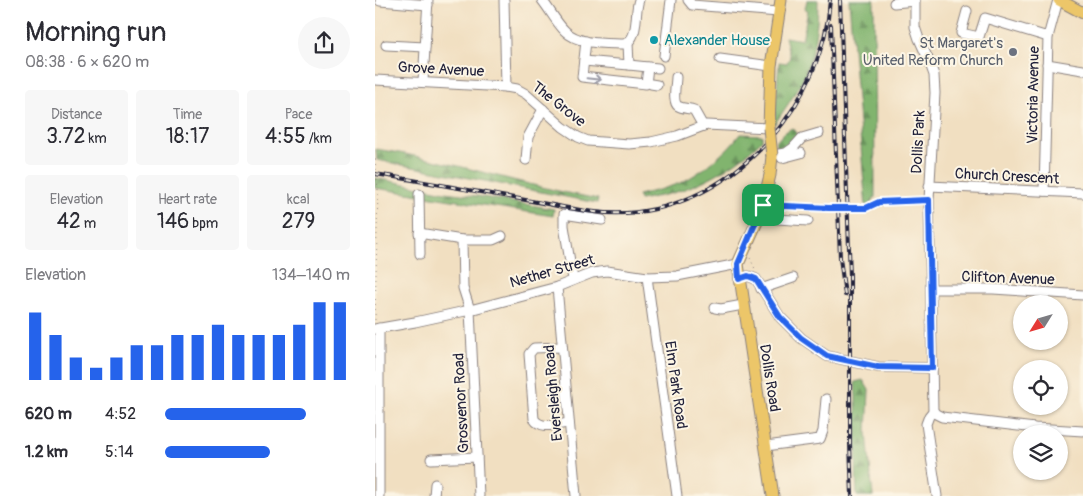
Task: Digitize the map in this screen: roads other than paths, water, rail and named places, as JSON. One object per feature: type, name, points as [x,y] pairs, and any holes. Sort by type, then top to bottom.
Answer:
[{"type":"main road","points":[[743,265],[748,243],[762,209],[771,175],[772,157],[769,128],[771,66],[781,0]]},
{"type":"main road","points":[[1059,0],[1083,13]]},
{"type":"main road","name":"Dollis Road","points":[[743,265],[739,279],[773,496]]},
{"type":"street","points":[[504,0],[506,87]]},
{"type":"street","points":[[541,0],[564,31],[572,37],[586,41],[628,43]]},
{"type":"street","points":[[629,65],[628,43],[633,37],[639,0]]},
{"type":"street","points":[[664,56],[671,0]]},
{"type":"street","points":[[688,0],[692,5],[779,12]]},
{"type":"street","points":[[895,3],[915,0]]},
{"type":"street","name":"Dollis Park","points":[[915,0],[915,27],[929,60],[934,84],[929,186],[933,411],[926,424],[937,496]]},
{"type":"street","name":"Victoria Avenue","points":[[1044,191],[1048,38],[1059,0]]},
{"type":"street","points":[[380,2],[428,2],[423,82]]},
{"type":"street","points":[[967,10],[961,32],[979,37],[985,18],[1048,38]]},
{"type":"street","points":[[584,60],[653,69],[651,84],[582,77],[586,41]]},
{"type":"street","points":[[386,45],[425,47]]},
{"type":"street","points":[[720,60],[771,66]]},
{"type":"street","points":[[1047,64],[1083,70]]},
{"type":"street","points":[[676,77],[676,104],[679,107],[695,110],[703,126]]},
{"type":"street","name":"Grove Avenue","points":[[375,80],[506,87]]},
{"type":"street","name":"The Grove","points":[[506,87],[517,89],[526,94],[563,127],[587,141],[629,144],[661,141],[703,126],[769,128]]},
{"type":"street","points":[[526,160],[528,138],[543,109]]},
{"type":"street","points":[[772,157],[786,153],[802,138],[819,133]]},
{"type":"street","points":[[772,157],[801,152]]},
{"type":"street","name":"Church Crescent","points":[[929,186],[1083,193]]},
{"type":"street","points":[[419,194],[420,254]]},
{"type":"street","points":[[762,209],[777,219],[808,222]]},
{"type":"street","points":[[573,279],[564,226],[564,214],[602,220]]},
{"type":"street","points":[[419,233],[462,240],[493,240],[501,236]]},
{"type":"street","name":"Grosvenor Road","points":[[462,240],[463,288],[470,310],[479,496]]},
{"type":"street","name":"Nether Street","points":[[377,328],[470,310],[557,287],[592,273],[607,271],[647,277],[677,276],[743,265]]},
{"type":"street","points":[[739,279],[748,276],[756,279],[761,290],[780,317],[801,338],[827,356],[878,367],[932,368]]},
{"type":"street","name":"Elm Park Road","points":[[647,277],[677,496]]},
{"type":"street","points":[[761,290],[793,278]]},
{"type":"street","name":"Eversleigh Road","points":[[557,287],[576,496]]},
{"type":"street","name":"Clifton Avenue","points":[[932,289],[993,289],[1083,295]]},
{"type":"street","points":[[715,308],[743,305]]},
{"type":"street","points":[[377,328],[379,496]]},
{"type":"street","points":[[562,347],[534,348],[529,354],[534,419],[537,424],[543,426],[569,423]]},
{"type":"street","points":[[766,446],[819,439],[823,431],[826,399]]},
{"type":"street","points":[[933,411],[943,417],[1035,428],[1083,431]]},
{"type":"street","points":[[431,459],[477,457]]},
{"type":"street","points":[[434,496],[435,484]]},
{"type":"railway","points":[[375,174],[595,212],[621,213],[646,211],[693,197],[735,171],[754,155],[784,122],[804,90],[819,55],[828,18],[830,0]]},
{"type":"railway","points":[[840,0],[850,276],[850,444],[852,496]]},
{"type":"railway","points":[[831,25],[840,258],[845,295]]},
{"type":"place","name":"Alexander House","points":[[654,40]]},
{"type":"place","name":"St Margaret's United Reform Church","points":[[1013,52]]}]
